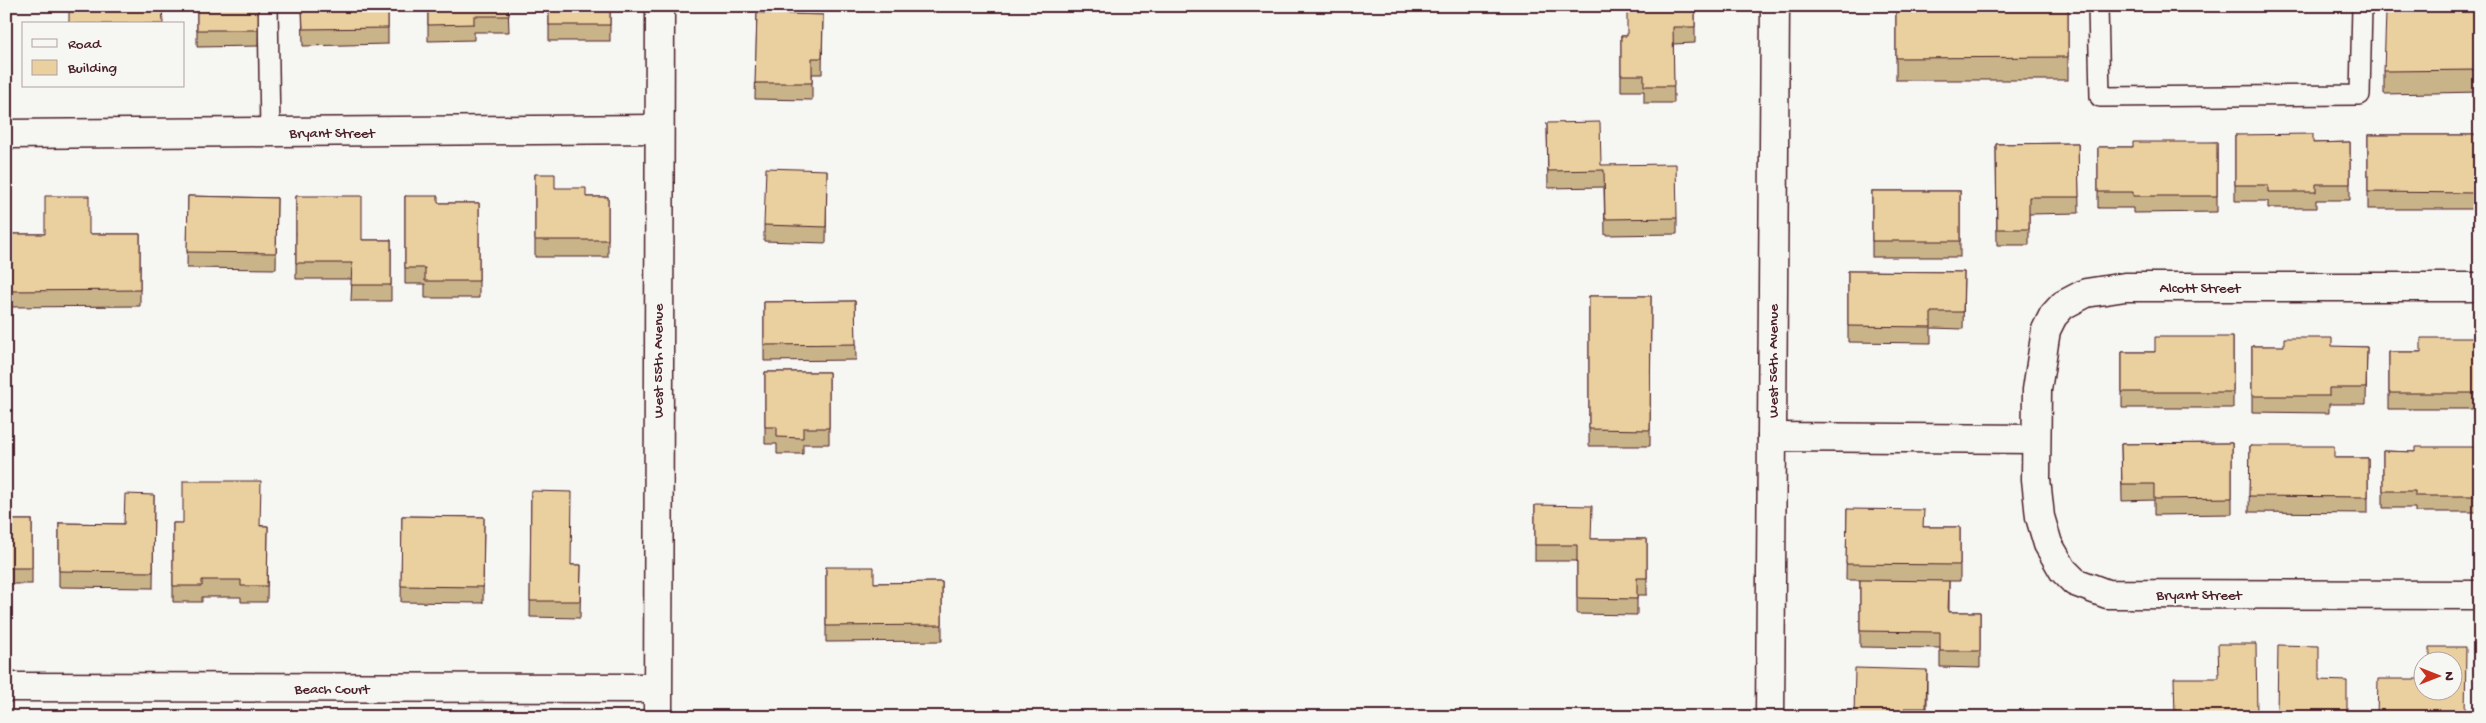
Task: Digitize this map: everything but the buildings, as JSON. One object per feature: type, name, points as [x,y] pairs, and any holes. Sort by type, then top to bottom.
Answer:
[{"type":"street","name":"West 55th Avenue","points":[[658,717],[658,129],[660,6]]},
{"type":"street","name":"West 56th Avenue","points":[[1770,717],[1774,6]]},
{"type":"street","name":"Bryant Street","points":[[6,134],[658,129]]},
{"type":"street","name":"Alcott Street","points":[[2035,438],[2037,390],[2046,330],[2063,305],[2086,293],[2125,287],[2480,287]]},
{"type":"street","points":[[1772,437],[2035,438]]},
{"type":"street","name":"Bryant Street","points":[[2035,438],[2040,517],[2048,544],[2063,570],[2075,582],[2107,594],[2480,595]]},
{"type":"street","name":"Beach Court","points":[[6,688],[657,688]]},
{"type":"lane","points":[[268,6],[270,132]]},
{"type":"lane","points":[[2098,6],[2100,97],[2360,95],[2362,6]]}]
